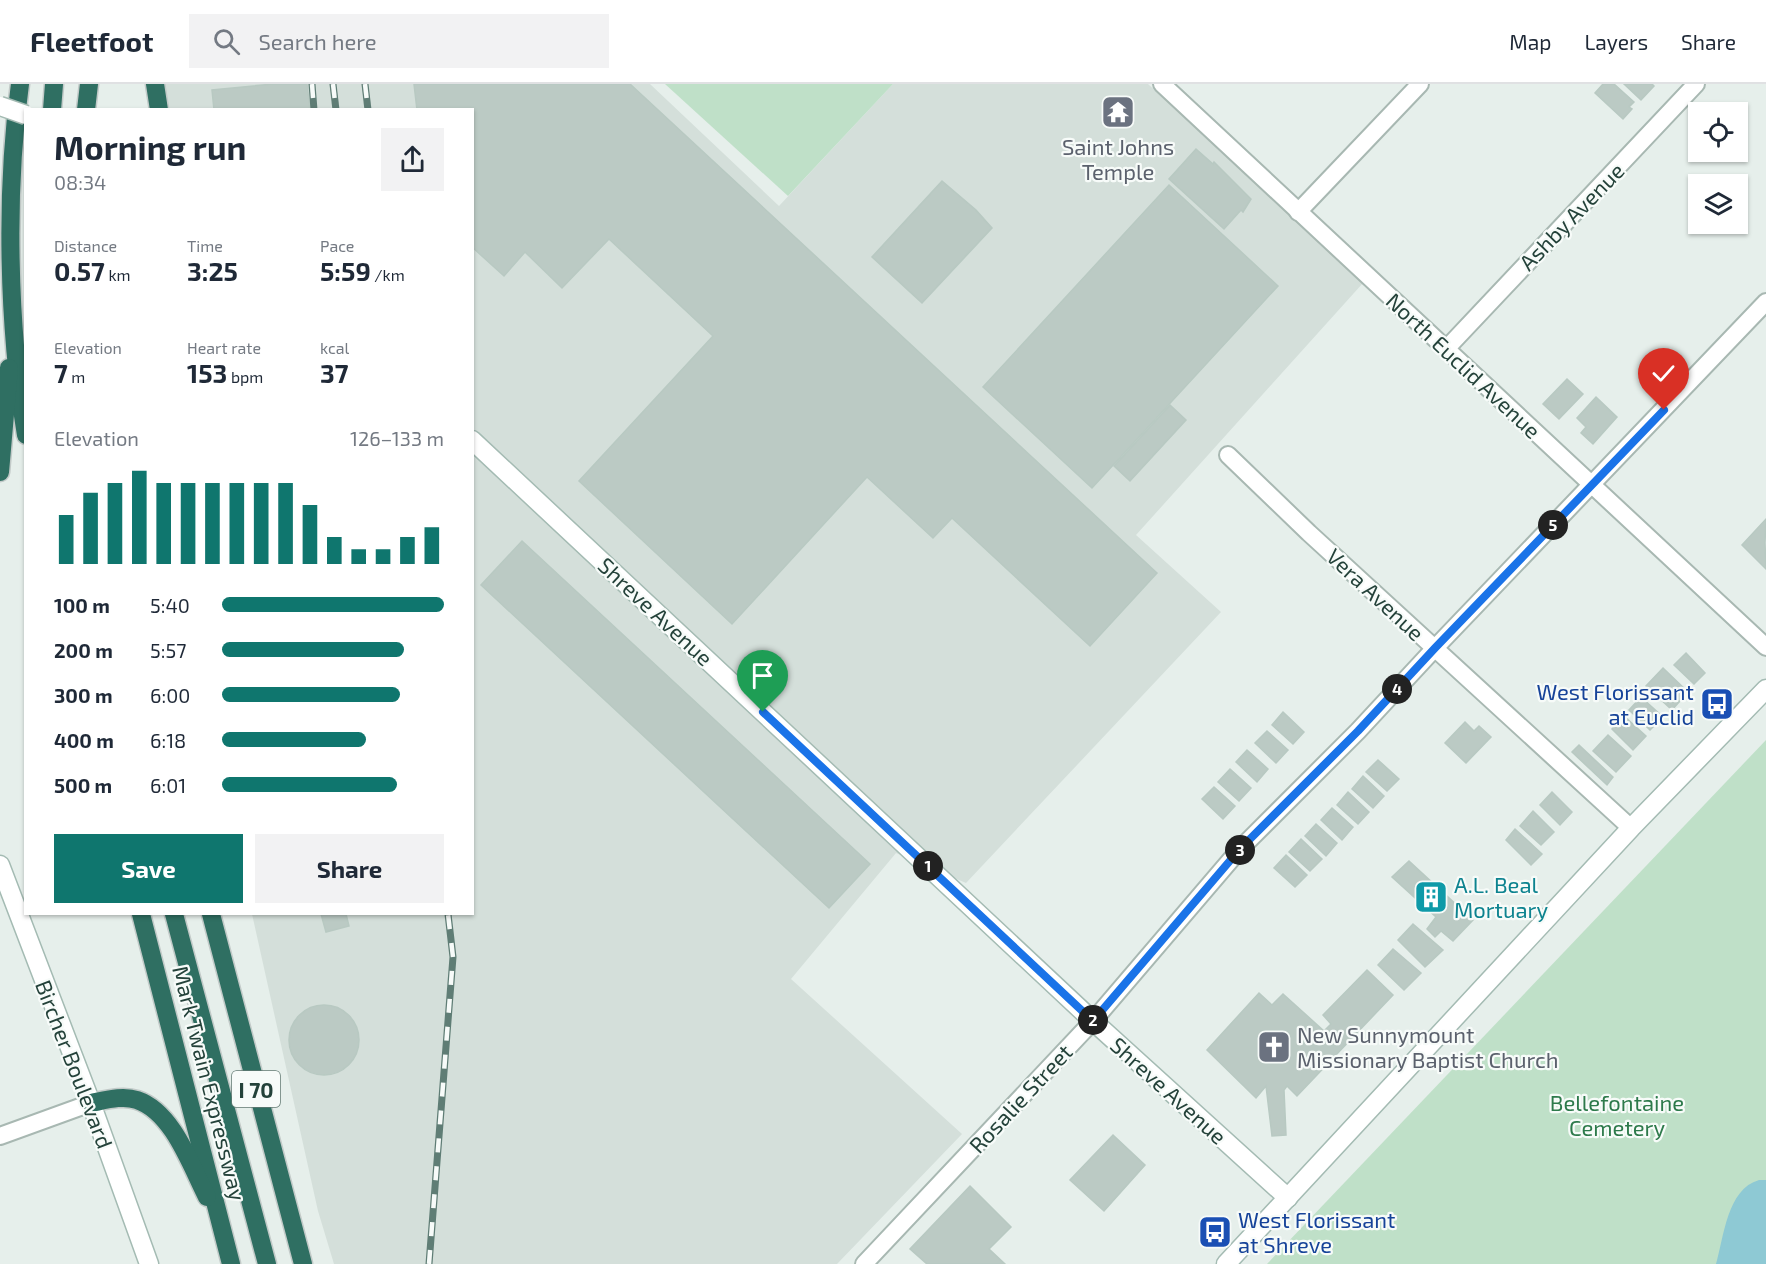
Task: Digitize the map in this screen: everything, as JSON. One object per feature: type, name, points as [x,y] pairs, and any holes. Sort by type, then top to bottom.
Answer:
[{"type":"highway","points":[[20,84],[12,207],[14,319],[24,416]]},
{"type":"highway","points":[[52,108],[54,84]]},
{"type":"highway","points":[[86,108],[88,84]]},
{"type":"highway","points":[[155,84],[159,108]]},
{"type":"highway","points":[[0,472],[14,319]]},
{"type":"highway","name":"Mark Twain Expressway","points":[[141,915],[231,1264]]},
{"type":"highway","points":[[174,915],[267,1264]]},
{"type":"highway","name":"Mark Twain Expressway","points":[[211,915],[303,1264]]},
{"type":"highway","points":[[91,1103],[112,1099],[137,1099],[161,1115],[177,1140],[221,1225]]},
{"type":"street","name":"North Euclid Avenue","points":[[1162,84],[1766,646]]},
{"type":"street","points":[[1298,212],[1420,84]]},
{"type":"street","name":"Ashby Avenue","points":[[1447,348],[1696,84]]},
{"type":"street","points":[[0,106],[24,114]]},
{"type":"street","name":"Rosalie Street","points":[[864,1264],[1093,1021],[1240,849],[1358,731],[1766,302]]},
{"type":"street","name":"Shreve Avenue","points":[[474,442],[1093,1021],[1288,1198]]},
{"type":"street","name":"Vera Avenue","points":[[1228,455],[1631,828]]},
{"type":"street","points":[[1226,1264],[1631,828],[1766,689]]},
{"type":"street","name":"Bircher Boulevard","points":[[0,865],[6,904],[91,1103],[149,1264]]},
{"type":"street","points":[[0,1136],[91,1103]]},
{"type":"shaded area","points":[[164,84],[650,84],[779,206],[893,84],[1148,84],[1363,283],[1136,535],[1221,612],[966,883],[896,853],[791,979],[962,1134],[837,1264],[334,1264],[318,1211],[252,915],[474,915],[474,108],[166,108]]},
{"type":"green space","points":[[665,84],[893,84],[788,196]]},
{"type":"green space","name":"Bellefontaine Cemetery","points":[[1766,740],[1766,1264],[1267,1264]]},
{"type":"water","points":[[1759,1180],[1766,1180],[1766,1264],[1716,1264],[1733,1203],[1748,1185]]},
{"type":"building","points":[[273,84],[307,84],[310,108],[214,108],[212,90]]},
{"type":"building","points":[[414,84],[630,84],[1157,573],[1090,646],[952,518],[933,538],[867,477],[732,624],[579,481],[713,336],[609,239],[562,288],[525,252],[504,276],[474,249],[474,108],[417,108]]},
{"type":"building","points":[[1603,84],[1614,84],[1634,102],[1629,107],[1632,109],[1623,119],[1595,93]]},
{"type":"building","points":[[1624,84],[1652,84],[1654,86],[1641,100]]},
{"type":"building","points":[[1196,149],[1213,164],[1214,162],[1251,199],[1243,212],[1241,210],[1224,229],[1169,179]]},
{"type":"building","points":[[942,181],[976,210],[992,228],[922,303],[872,257]]},
{"type":"building","points":[[1169,185],[1278,286],[1092,488],[983,387]]},
{"type":"building","points":[[1567,379],[1583,394],[1559,419],[1543,404]]},
{"type":"building","points":[[1596,397],[1617,417],[1593,444],[1581,433],[1586,427],[1577,418]]},
{"type":"building","points":[[1170,405],[1186,420],[1130,481],[1114,466]]},
{"type":"building","points":[[1766,519],[1765,543],[1766,569],[1742,545]]},
{"type":"building","points":[[522,541],[870,864],[829,908],[481,585]]},
{"type":"building","points":[[1686,653],[1705,673],[1694,684],[1674,665]]},
{"type":"building","points":[[1663,668],[1688,692],[1672,710],[1646,686]]},
{"type":"building","points":[[1641,697],[1663,717],[1650,730],[1629,710]]},
{"type":"building","points":[[1283,712],[1304,732],[1293,744],[1272,725]]},
{"type":"building","points":[[1624,716],[1646,736],[1633,750],[1612,729]]},
{"type":"building","points":[[1465,722],[1474,731],[1479,726],[1491,737],[1466,763],[1445,743]]},
{"type":"building","points":[[1267,731],[1288,750],[1276,763],[1255,743]]},
{"type":"building","points":[[1608,735],[1631,756],[1616,772],[1593,751]]},
{"type":"building","points":[[1579,745],[1613,777],[1607,785],[1572,752]]},
{"type":"building","points":[[1247,750],[1268,769],[1257,782],[1236,762]]},
{"type":"building","points":[[1378,760],[1399,779],[1387,791],[1366,772]]},
{"type":"building","points":[[1230,769],[1251,788],[1239,801],[1218,782]]},
{"type":"building","points":[[1363,776],[1384,796],[1373,808],[1352,789]]},
{"type":"building","points":[[1214,787],[1235,806],[1223,819],[1202,799]]},
{"type":"building","points":[[1348,792],[1369,812],[1358,824],[1337,805]]},
{"type":"building","points":[[1552,792],[1572,812],[1560,825],[1540,805]]},
{"type":"building","points":[[1332,808],[1353,827],[1342,840],[1321,820]]},
{"type":"building","points":[[1533,811],[1554,832],[1541,845],[1520,826]]},
{"type":"building","points":[[1316,824],[1337,843],[1326,856],[1305,836]]},
{"type":"building","points":[[1515,829],[1542,854],[1531,865],[1506,840]]},
{"type":"building","points":[[1301,839],[1322,859],[1310,871],[1289,852]]},
{"type":"building","points":[[1286,855],[1307,875],[1295,887],[1274,868]]},
{"type":"building","name":"A.L. Beal Mortuary","points":[[1409,861],[1473,920],[1453,941],[1441,931],[1435,937],[1427,929],[1436,917],[1392,877]]},
{"type":"building","points":[[321,915],[346,915],[349,926],[326,932]]},
{"type":"building","points":[[1413,924],[1443,950],[1425,967],[1398,940]]},
{"type":"building","points":[[1393,949],[1421,973],[1404,990],[1378,965]]},
{"type":"building","points":[[1367,970],[1393,995],[1297,1096],[1287,1086],[1284,1090],[1286,1135],[1272,1136],[1266,1086],[1256,1098],[1207,1050],[1259,993],[1272,1005],[1283,994],[1324,1031],[1331,1024],[1323,1015]]},
{"type":"building","points":[[324,1005],[343,1011],[353,1021],[359,1040],[353,1059],[343,1069],[324,1075],[305,1069],[295,1059],[289,1040],[295,1021],[305,1011]]},
{"type":"building","points":[[1113,1135],[1145,1165],[1104,1211],[1070,1180]]},
{"type":"building","points":[[970,1186],[1011,1227],[989,1249],[1005,1264],[927,1264],[910,1249]]},
{"type":"railway","points":[[312,84],[314,108]]},
{"type":"railway","points":[[333,84],[336,108]]},
{"type":"railway","points":[[365,84],[368,108]]},
{"type":"railway","points":[[429,1264],[453,957],[448,915]]},
{"type":"place","name":"Saint Johns Temple","points":[[1118,112]]},
{"type":"place","name":"West Florissant at Euclid","points":[[1717,704]]},
{"type":"place","name":"A.L. Beal Mortuary","points":[[1431,897]]},
{"type":"place","name":"New Sunnymount Missionary Baptist Church","points":[[1274,1047]]},
{"type":"place","name":"West Florissant at Shreve","points":[[1215,1232]]},
{"type":"route","points":[[763,712],[1093,1021],[1240,849],[1358,731],[1664,410]]}]
